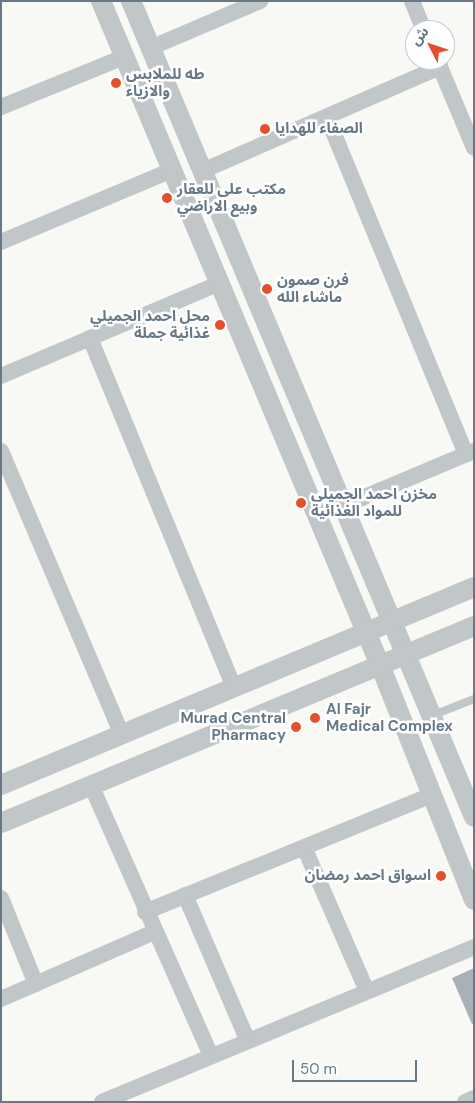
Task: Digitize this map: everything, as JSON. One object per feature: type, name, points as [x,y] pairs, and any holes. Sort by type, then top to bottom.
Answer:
[{"type":"street","points":[[101,1],[380,665],[430,795],[474,900]]},
{"type":"street","points":[[131,1],[405,655],[472,806]]},
{"type":"street","points":[[150,48],[260,1]]},
{"type":"street","points":[[412,1],[420,20]]},
{"type":"street","points":[[1,108],[124,57]]},
{"type":"street","points":[[202,171],[327,117],[426,70]]},
{"type":"street","points":[[442,70],[474,148]]},
{"type":"street","points":[[327,117],[470,453],[343,506]]},
{"type":"street","points":[[1,242],[172,170]]},
{"type":"street","points":[[1,376],[220,283]]},
{"type":"street","points":[[90,338],[234,687]]},
{"type":"street","points":[[1,451],[122,734]]},
{"type":"street","points":[[2,782],[122,734],[474,586]]},
{"type":"street","points":[[1,822],[474,626]]},
{"type":"street","points":[[91,785],[145,912],[211,1056]]},
{"type":"street","points":[[145,912],[430,795]]},
{"type":"street","points":[[304,846],[367,991]]},
{"type":"street","points":[[185,896],[248,1041]]},
{"type":"street","points":[[1,898],[36,984]]},
{"type":"street","points":[[1,999],[154,932]]},
{"type":"street","points":[[102,1102],[136,1095],[211,1056],[474,946]]},
{"type":"street","points":[[465,1102],[474,1098]]},
{"type":"lane","points":[[431,716],[474,699]]},
{"type":"building","points":[[474,968],[474,1023],[472,1024],[452,978]]},
{"type":"place","name":"طه للملابس والازياء","points":[[116,83]]},
{"type":"place","name":"الصفاء للهدايا","points":[[265,129]]},
{"type":"place","name":"مكتب علي للعقار وبيع الاراضي","points":[[167,198]]},
{"type":"place","name":"فرن صمون ماشاء الله","points":[[267,289]]},
{"type":"place","name":"محل احمد الجميلي غذائية جملة","points":[[220,325]]},
{"type":"place","name":"مخزن احمد الجميلي للمواد الغذائية","points":[[301,503]]},
{"type":"place","name":"Al Fajr Medical Complex","points":[[315,718]]},
{"type":"place","name":"Murad Central Pharmacy","points":[[296,727]]},
{"type":"place","name":"اسواق احمد رمضان","points":[[441,876]]}]
